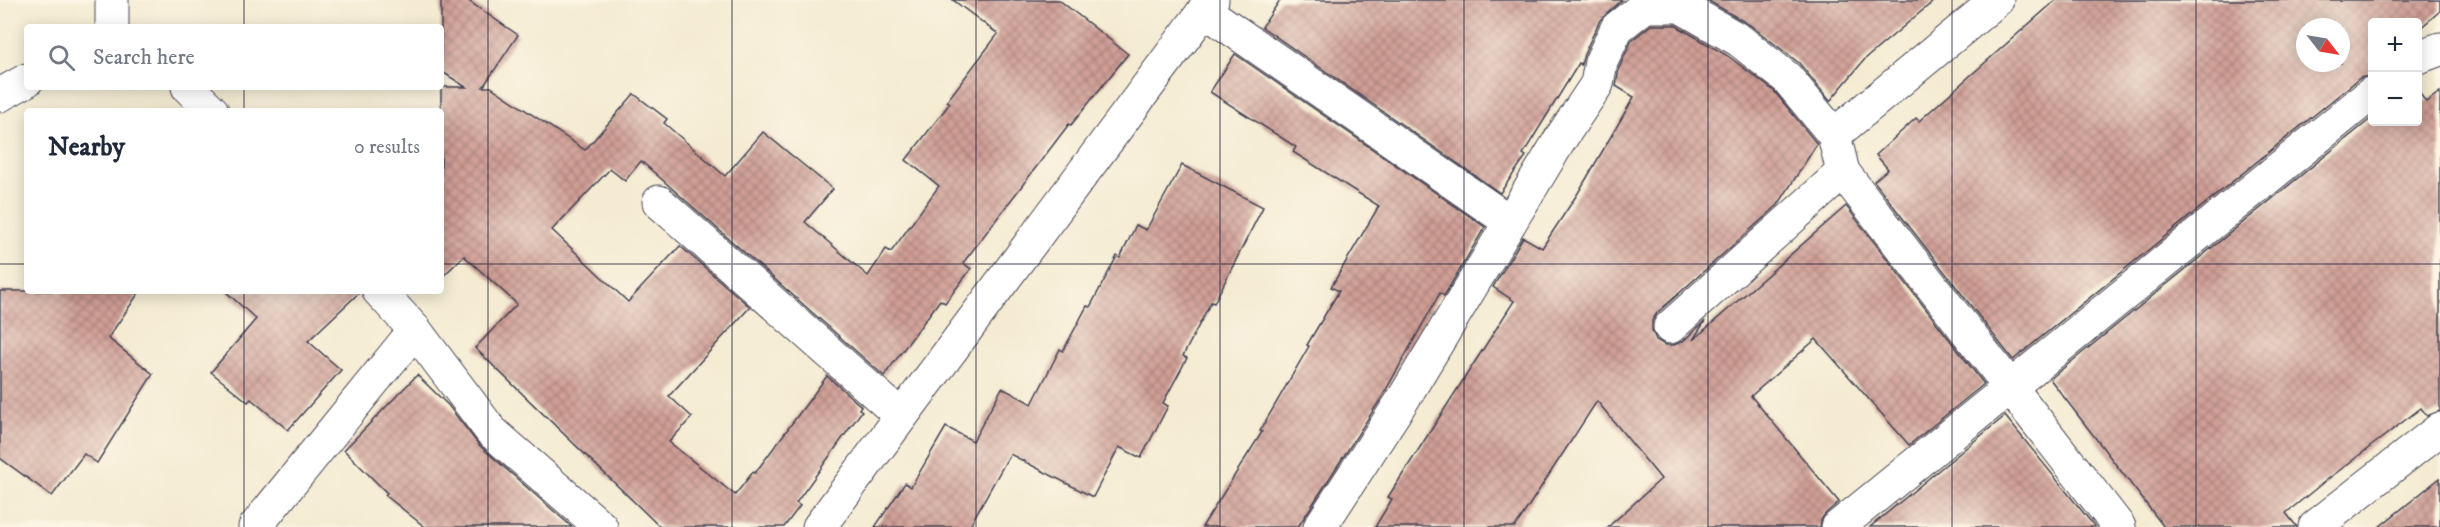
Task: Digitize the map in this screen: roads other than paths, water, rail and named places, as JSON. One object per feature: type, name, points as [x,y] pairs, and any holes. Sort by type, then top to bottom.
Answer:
[{"type":"street","points":[[112,0],[112,24]]},
{"type":"street","points":[[1834,135],[1997,0]]},
{"type":"street","points":[[1320,527],[1402,401],[1561,138],[1597,84],[1601,62],[1617,28],[1646,3],[1680,6],[1739,40],[1787,78],[1834,135],[1843,172],[2119,527]]},
{"type":"street","points":[[819,527],[1208,5],[1510,222]]},
{"type":"street","points":[[2422,56],[2440,49]]},
{"type":"street","points":[[0,95],[24,82]]},
{"type":"street","points":[[191,90],[209,108]]},
{"type":"street","points":[[1838,527],[2368,97]]},
{"type":"street","points":[[1670,327],[1843,172]]},
{"type":"street","points":[[659,202],[901,416]]},
{"type":"street","points":[[382,294],[415,330],[492,430],[601,527]]},
{"type":"street","points":[[255,527],[415,330]]},
{"type":"street","points":[[2315,527],[2440,429]]}]
